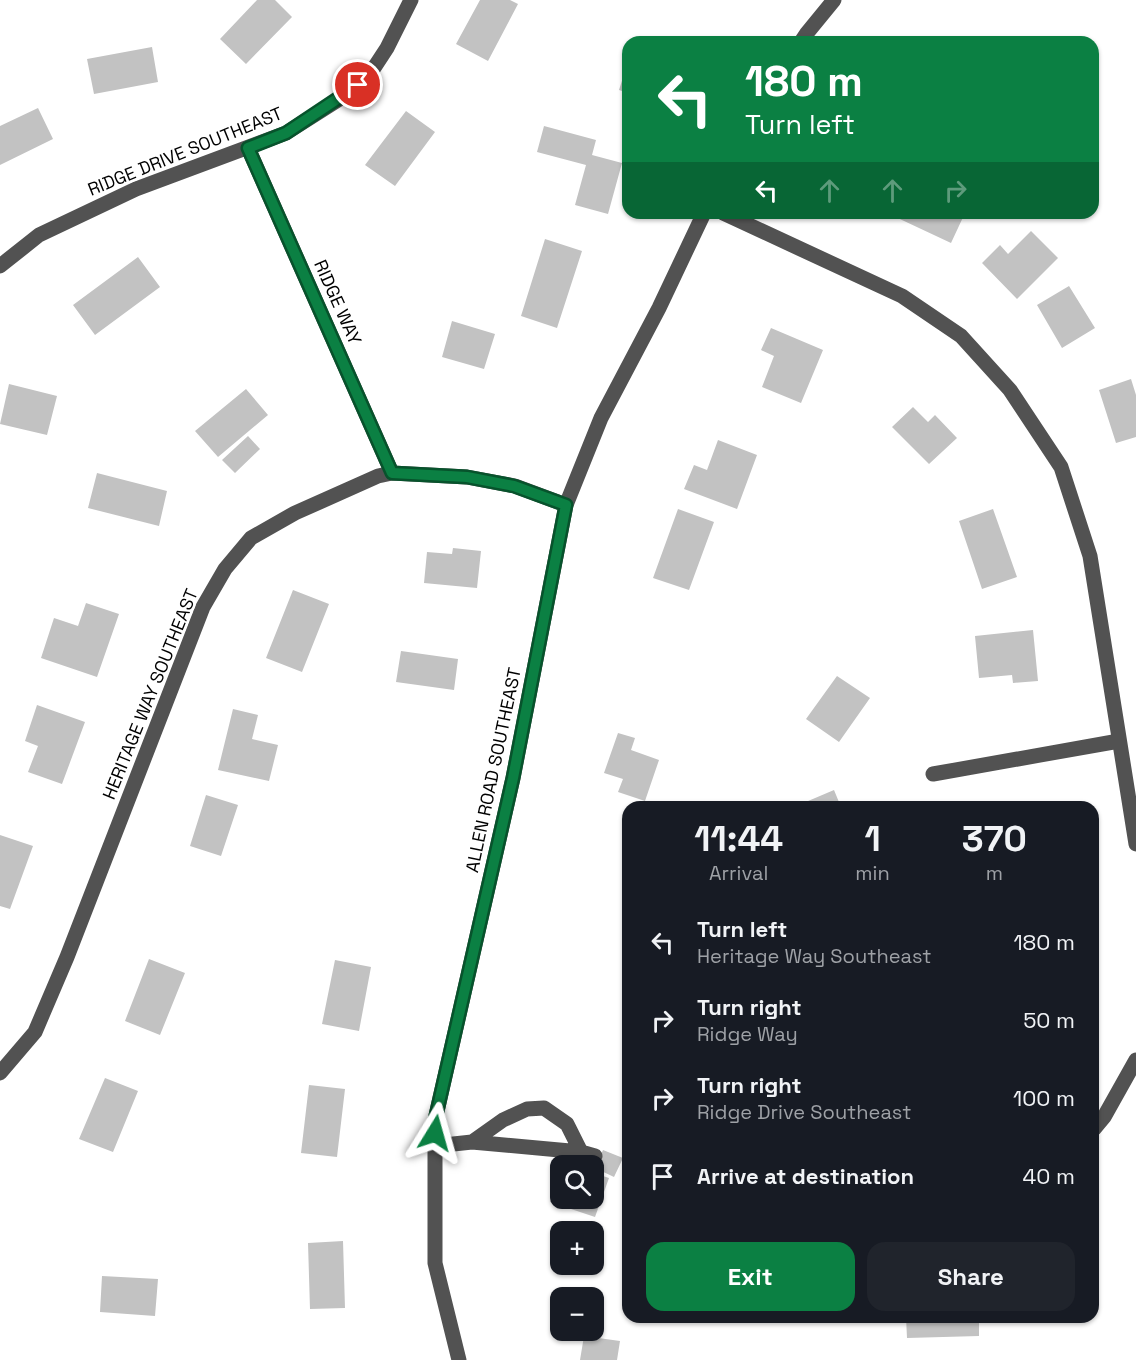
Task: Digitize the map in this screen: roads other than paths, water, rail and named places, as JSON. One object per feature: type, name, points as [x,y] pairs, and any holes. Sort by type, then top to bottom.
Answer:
[{"type":"street","name":"RIDGE DRIVE SOUTHEAST","points":[[0,266],[39,236],[136,189],[286,133],[349,93],[368,77],[387,48],[411,0]]},
{"type":"street","points":[[805,36],[834,0]]},
{"type":"street","name":"RIDGE WAY","points":[[248,148],[392,473]]},
{"type":"street","name":"ALLEN ROAD SOUTHEAST","points":[[459,1360],[435,1263],[435,1120],[513,778],[566,505],[601,418],[659,308],[701,219]]},
{"type":"street","points":[[736,219],[902,296],[961,336],[1010,390],[1062,467],[1090,556],[1136,844]]},
{"type":"street","name":"HERITAGE WAY SOUTHEAST","points":[[0,1073],[35,1032],[203,607],[225,569],[251,538],[295,513],[392,473],[467,477],[514,486],[566,505]]},
{"type":"street","points":[[933,774],[1119,741]]},
{"type":"street","points":[[1099,1123],[1136,1060]]},
{"type":"street","points":[[435,1146],[472,1142],[588,1154],[567,1124],[544,1108],[527,1109],[503,1120],[472,1142]]}]
